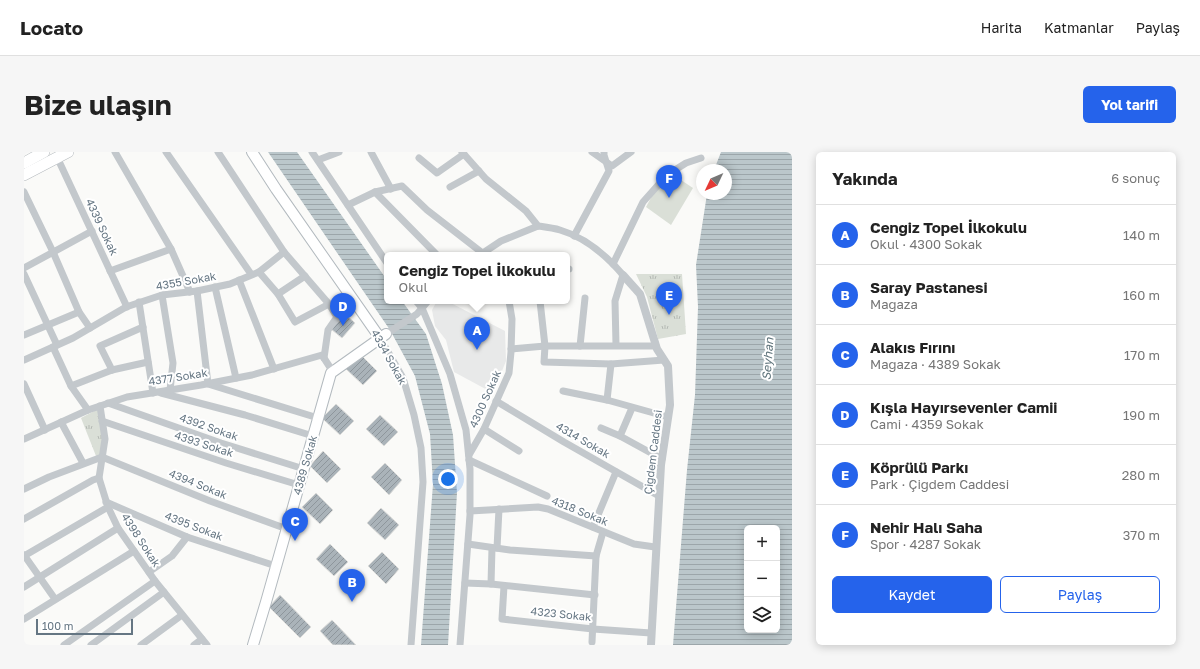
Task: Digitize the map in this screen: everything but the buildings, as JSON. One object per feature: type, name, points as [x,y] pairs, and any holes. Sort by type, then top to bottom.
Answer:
[{"type":"main road","points":[[24,163],[44,152]]},
{"type":"main road","points":[[24,175],[68,152]]},
{"type":"main road","name":"4334 Sokak","points":[[252,152],[354,301],[383,336]]},
{"type":"main road","points":[[333,372],[383,336]]},
{"type":"main road","name":"4389 Sokak","points":[[252,645],[287,529],[331,373],[333,372]]},
{"type":"street","points":[[115,152],[171,249],[193,291],[208,384],[318,418]]},
{"type":"street","points":[[166,152],[251,274]]},
{"type":"street","points":[[218,152],[284,252],[328,304],[337,317]]},
{"type":"street","points":[[312,152],[384,259]]},
{"type":"street","points":[[318,160],[339,152]]},
{"type":"street","points":[[371,152],[391,189]]},
{"type":"street","points":[[592,152],[612,166],[631,152]]},
{"type":"street","points":[[574,236],[609,171],[605,161],[604,152]]},
{"type":"street","points":[[419,158],[437,173],[463,153],[486,179],[526,211],[538,226]]},
{"type":"street","name":"4339 Sokak","points":[[57,157],[127,307]]},
{"type":"street","points":[[613,264],[643,202],[667,175],[686,163],[701,158]]},
{"type":"street","points":[[450,187],[479,170]]},
{"type":"street","points":[[348,205],[375,192],[402,186],[427,210],[480,252]]},
{"type":"street","points":[[24,192],[79,312],[90,328]]},
{"type":"street","points":[[375,192],[433,252]]},
{"type":"street","points":[[485,252],[501,240],[538,226],[560,230],[585,241],[623,274],[615,301],[616,346]]},
{"type":"street","points":[[24,268],[92,231]]},
{"type":"street","points":[[110,271],[171,249]]},
{"type":"street","name":"4355 Sokak","points":[[24,360],[55,346],[139,302],[162,295],[230,284],[251,274],[259,272],[284,252]]},
{"type":"street","points":[[259,272],[278,294],[295,322],[328,304]]},
{"type":"street","points":[[24,274],[48,325],[71,386],[88,410]]},
{"type":"street","name":"Çiğdem Caddesi","points":[[623,274],[640,294],[656,346],[668,366],[670,405],[662,459],[659,496],[655,548],[651,645]]},
{"type":"street","points":[[278,294],[305,276]]},
{"type":"street","points":[[239,280],[274,369]]},
{"type":"street","points":[[215,287],[236,378]]},
{"type":"street","points":[[162,295],[173,363],[170,390]]},
{"type":"street","points":[[580,346],[585,298]]},
{"type":"street","points":[[333,372],[324,358],[328,330],[337,317],[354,301]]},
{"type":"street","points":[[139,302],[148,362],[155,392],[245,415],[313,436]]},
{"type":"street","points":[[419,304],[422,308],[450,374],[466,430],[469,457],[470,511],[460,645]]},
{"type":"street","points":[[383,336],[417,314],[425,304]]},
{"type":"street","name":"4300 Sokak","points":[[469,457],[484,429],[509,372],[512,319],[510,304]]},
{"type":"street","points":[[540,304],[545,346],[544,362],[611,364],[664,360]]},
{"type":"street","points":[[24,335],[79,312]]},
{"type":"street","points":[[112,370],[100,346],[143,327]]},
{"type":"street","name":"4334 Sokak","points":[[383,336],[403,378],[414,414],[421,448],[422,482],[411,645]]},
{"type":"street","points":[[511,349],[545,346],[656,346]]},
{"type":"street","name":"4377 Sokak","points":[[24,439],[88,410],[127,397],[236,378],[322,355],[324,358]]},
{"type":"street","points":[[71,386],[112,370],[148,362]]},
{"type":"street","points":[[607,400],[611,364]]},
{"type":"street","points":[[24,384],[26,393],[45,430]]},
{"type":"street","points":[[564,391],[607,400],[668,417]]},
{"type":"street","name":"4314 Sokak","points":[[496,401],[659,496]]},
{"type":"street","name":"4392 Sokak","points":[[108,403],[221,443],[304,469]]},
{"type":"street","name":"4398 Sokak","points":[[100,406],[105,439],[99,478],[107,504],[118,528],[155,581],[207,645]]},
{"type":"street","points":[[620,436],[632,408]]},
{"type":"street","name":"4393 Sokak","points":[[102,421],[226,463],[299,485]]},
{"type":"street","points":[[61,422],[83,463]]},
{"type":"street","points":[[601,428],[620,436],[662,459]]},
{"type":"street","points":[[484,429],[519,451]]},
{"type":"street","points":[[24,489],[83,463],[102,457]]},
{"type":"street","name":"4394 Sokak","points":[[102,457],[210,501],[287,529]]},
{"type":"street","points":[[469,457],[548,496]]},
{"type":"street","points":[[593,527],[616,472]]},
{"type":"street","points":[[24,519],[99,478]]},
{"type":"street","points":[[56,599],[24,556],[107,504]]},
{"type":"street","name":"4395 Sokak","points":[[107,504],[187,537],[276,566]]},
{"type":"street","name":"4318 Sokak","points":[[470,511],[538,507],[548,509],[634,544],[655,548]]},
{"type":"street","points":[[491,584],[499,509]]},
{"type":"street","points":[[24,587],[118,528]]},
{"type":"street","points":[[592,642],[596,595],[596,556],[604,532]]},
{"type":"street","points":[[149,572],[172,556],[187,537]]},
{"type":"street","points":[[468,544],[494,548],[596,556]]},
{"type":"street","points":[[24,619],[134,551]]},
{"type":"street","points":[[64,645],[155,581]]},
{"type":"street","points":[[465,583],[491,584],[596,595]]},
{"type":"street","name":"4323 Sokak","points":[[504,586],[502,619],[593,629],[651,633]]},
{"type":"street","points":[[91,645],[164,592]]},
{"type":"street","points":[[141,645],[182,615]]},
{"type":"street","points":[[194,645],[202,639]]},
{"type":"shaded area","points":[[435,304],[453,304],[505,331],[506,361],[493,393],[454,372],[446,340],[435,326],[432,310]]},
{"type":"green space","points":[[666,170],[693,188],[671,225],[646,207]]},
{"type":"green space","points":[[636,274],[682,274],[686,334],[658,339],[647,297]]},
{"type":"green space","points":[[100,408],[105,439],[102,455],[96,456],[81,418]]},
{"type":"water","points":[[268,152],[297,152],[384,276],[384,304],[404,304],[426,334],[442,384],[453,435],[457,493],[448,645],[421,645],[433,484],[430,434],[415,376],[390,330]]},
{"type":"water","name":"Seyhan","points":[[721,152],[792,152],[792,645],[673,645],[687,470],[695,395],[698,307],[696,265],[706,200],[732,200],[732,164],[716,164]]},
{"type":"place","name":"Nehir Halı Saha","points":[[669,198]]},
{"type":"place","name":"Köprülü Parkı","points":[[669,315]]},
{"type":"place","name":"Kışla Hayırsevenler Camii","points":[[343,326]]},
{"type":"place","name":"Cengiz Topel İlkokulu","points":[[477,350]]},
{"type":"place","name":"Alakıs Fırını","points":[[295,541]]},
{"type":"place","name":"Saray Pastanesi","points":[[352,602]]}]
